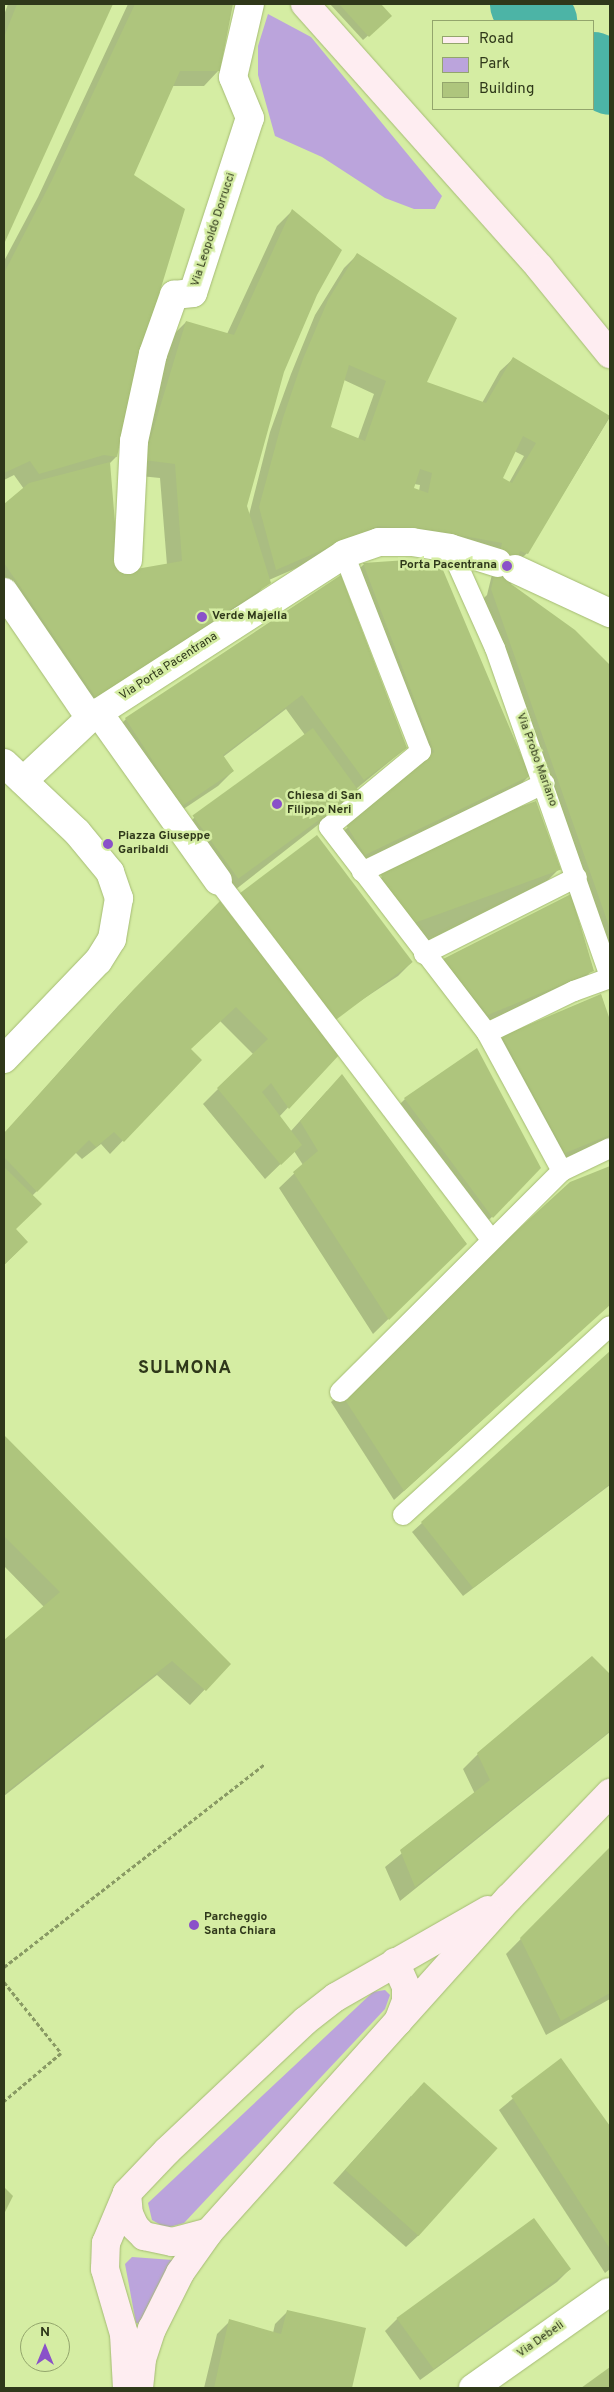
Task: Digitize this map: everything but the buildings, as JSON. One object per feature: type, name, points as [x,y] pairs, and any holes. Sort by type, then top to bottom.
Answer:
[{"type":"street","name":"Via Leopoldo Dorrucci","points":[[128,560],[130,479],[134,442],[153,354],[174,295],[193,293],[250,118],[233,77],[250,4]]},
{"type":"street","points":[[305,4],[540,268],[610,354]]},
{"type":"street","name":"Via Porta Pacentrana","points":[[23,782],[94,715],[344,554],[379,542],[412,542],[450,548],[506,566],[610,613]]},
{"type":"street","points":[[4,592],[218,881]]},
{"type":"street","points":[[4,763],[77,832],[110,872],[119,898],[112,939],[98,961],[4,1059]]},
{"type":"street","points":[[139,2388],[142,2359],[156,2321],[180,2273],[209,2232],[509,1898],[610,1793]]},
{"type":"street","points":[[128,2388],[124,2334],[105,2269],[106,2242],[127,2193],[153,2164],[305,2021],[336,1997],[509,1898]]},
{"type":"street","points":[[395,1962],[404,1975],[406,1987],[406,2001],[397,2023]]},
{"type":"street","points":[[127,2193],[129,2214],[135,2227],[144,2236],[172,2242],[209,2232]]},
{"type":"street","name":"Via Debeli","points":[[473,2388],[609,2292]]},
{"type":"lane","name":"Via Probo Mariano","points":[[450,548],[495,648],[545,783],[610,978]]},
{"type":"lane","points":[[344,554],[422,751],[329,827],[424,954],[487,1032],[562,1171]]},
{"type":"lane","points":[[362,872],[545,783]]},
{"type":"lane","points":[[424,954],[577,878]]},
{"type":"lane","points":[[218,881],[491,1240]]},
{"type":"lane","points":[[487,1032],[574,990],[610,978]]},
{"type":"lane","points":[[340,1392],[562,1171],[610,1148]]},
{"type":"lane","points":[[402,1515],[610,1326]]},
{"type":"path","points":[[4,1967],[265,1764]]},
{"type":"path","points":[[4,1982],[62,2052],[4,2101]]},
{"type":"green space","points":[[268,14],[311,37],[442,196],[435,209],[414,209],[385,198],[322,157],[275,136],[258,75],[258,46]]},
{"type":"green space","points":[[385,1990],[390,1995],[385,2009],[184,2223],[166,2228],[152,2220],[148,2203],[373,1992]]},
{"type":"green space","points":[[132,2257],[173,2260],[141,2324],[136,2323],[125,2264]]},
{"type":"waterway","points":[[524,4],[541,20]]},
{"type":"waterway","points":[[594,67],[610,80]]},
{"type":"place","name":"Porta Pacentrana","points":[[507,566]]},
{"type":"place","name":"Verde Majella","points":[[202,617]]},
{"type":"place","name":"Chiesa di San Filippo Neri","points":[[277,804]]},
{"type":"place","name":"Piazza Giuseppe Garibaldi","points":[[108,844]]},
{"type":"place","name":"Parcheggio Santa Chiara","points":[[194,1925]]},
{"type":"district","name":"SULMONA","points":[[185,1369]]}]
